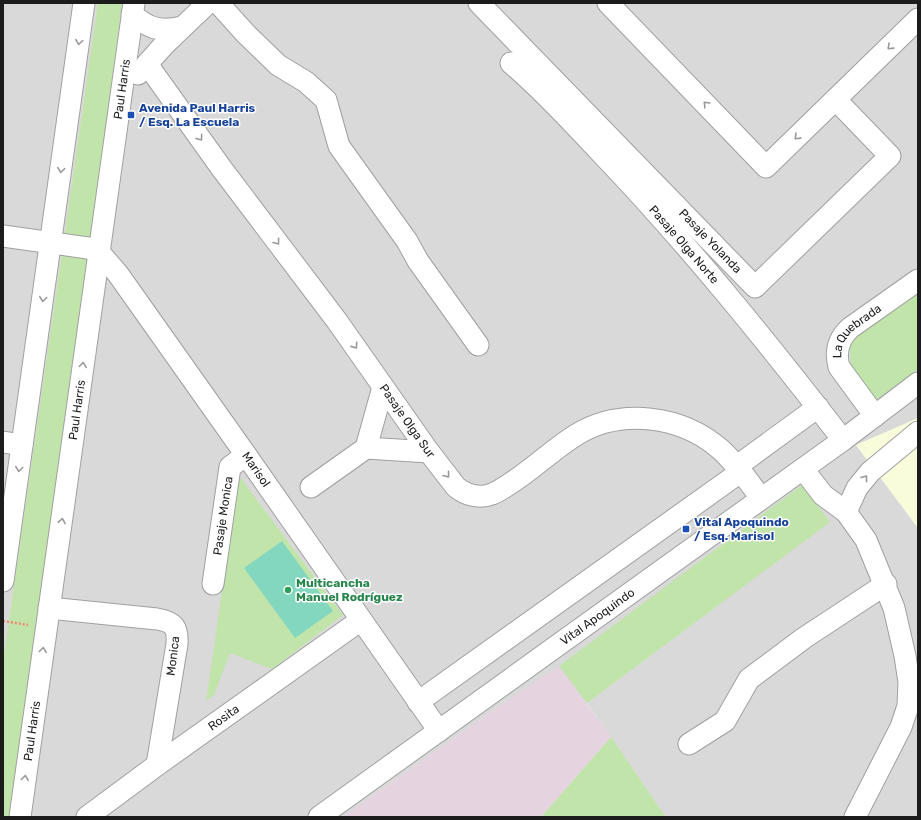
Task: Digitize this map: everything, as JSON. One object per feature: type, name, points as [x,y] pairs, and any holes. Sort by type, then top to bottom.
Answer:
[{"type":"street","points":[[3,581],[12,443],[51,242],[84,3]]},
{"type":"street","points":[[120,96],[147,64],[182,27],[208,3]]},
{"type":"street","points":[[218,3],[246,34],[278,65],[306,82],[326,100],[339,146],[407,240],[418,262],[478,345]]},
{"type":"street","name":"Pasaje Yolanda","points":[[479,3],[755,287],[890,156],[836,100]]},
{"type":"street","points":[[608,3],[766,167],[918,19]]},
{"type":"street","points":[[910,3],[918,11]]},
{"type":"street","points":[[133,9],[143,24],[155,29],[169,30],[182,27]]},
{"type":"street","name":"Paul Harris","points":[[20,817],[133,9]]},
{"type":"street","name":"Pasaje Olga Norte","points":[[511,63],[543,91],[634,187],[753,326],[843,440]]},
{"type":"street","name":"Pasaje Olga Sur","points":[[147,64],[222,169],[337,321],[429,452],[461,491],[475,496],[493,494],[518,478],[577,435],[592,427],[609,422],[643,418],[660,420],[694,431],[721,450],[739,468],[761,498]]},
{"type":"street","points":[[3,236],[88,248],[99,252]]},
{"type":"street","name":"Marisol","points":[[99,252],[118,274],[439,730]]},
{"type":"street","name":"La Quebrada","points":[[876,416],[839,367],[837,361],[838,347],[844,334],[850,328],[918,280]]},
{"type":"street","name":"Vital Apoquindo","points":[[318,817],[843,440],[918,383]]},
{"type":"street","points":[[366,448],[383,387]]},
{"type":"street","name":"Vital Apoquindo","points":[[876,416],[918,400]]},
{"type":"street","points":[[418,702],[732,478],[744,461],[818,407]]},
{"type":"street","points":[[846,512],[858,488],[870,472],[918,432]]},
{"type":"street","points":[[311,487],[366,448],[429,452]]},
{"type":"street","name":"Pasaje Monica","points":[[213,584],[230,467],[246,455]]},
{"type":"street","points":[[802,469],[823,495],[846,512],[866,540],[886,584],[894,608],[905,656],[908,682],[908,706],[901,727],[855,817]]},
{"type":"street","points":[[689,744],[725,721],[749,679],[804,638],[886,584]]},
{"type":"street","name":"Monica","points":[[49,608],[165,620],[172,624],[178,632],[157,765]]},
{"type":"street","name":"Rosita","points":[[87,817],[157,765],[361,620]]},
{"type":"shaded area","points":[[3,3],[918,3],[918,418],[856,445],[918,528],[918,817],[666,817],[587,703],[501,705],[343,817],[3,817]]},
{"type":"shaded area","points":[[918,418],[918,528],[856,445]]},
{"type":"shaded area","points":[[559,666],[611,737],[541,817],[343,817],[501,705]]},
{"type":"green space","points":[[98,3],[122,3],[22,738],[9,817],[3,817],[3,662]]},
{"type":"green space","points":[[918,288],[918,369],[876,400],[851,365],[850,343],[868,322]]},
{"type":"green space","points":[[239,476],[343,615],[272,669],[230,653],[214,695],[206,701]]},
{"type":"green space","points":[[802,485],[830,522],[587,703],[559,666]]},
{"type":"green space","name":"Multicancha Manuel Rodríguez","points":[[282,541],[333,611],[295,638],[244,568]]},
{"type":"green space","points":[[611,737],[666,817],[541,817]]},
{"type":"place","name":"Avenida Paul Harris / Esq. La Escuela","points":[[131,115]]},
{"type":"place","name":"Vital Apoquindo / Esq. Marisol","points":[[686,529]]},
{"type":"place","name":"Multicancha Manuel Rodríguez","points":[[288,590]]}]
